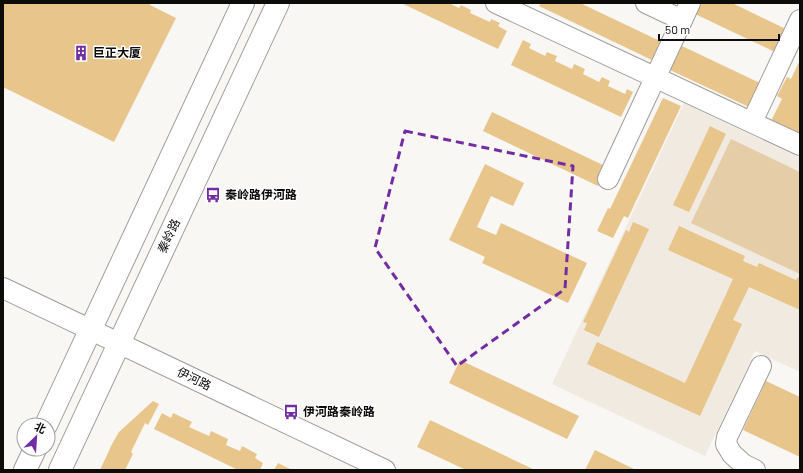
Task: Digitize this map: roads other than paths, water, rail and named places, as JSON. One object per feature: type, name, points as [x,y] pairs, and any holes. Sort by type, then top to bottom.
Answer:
[{"type":"main road","points":[[50,417],[243,3]]},
{"type":"main road","name":"秦岭路","points":[[60,470],[278,3]]},
{"type":"main road","points":[[26,470],[32,457]]},
{"type":"street","points":[[496,3],[527,10],[656,77],[800,145]]},
{"type":"street","points":[[608,179],[686,12],[646,3]]},
{"type":"street","points":[[752,122],[800,20]]},
{"type":"street","name":"伊河路","points":[[3,288],[385,470]]},
{"type":"street","points":[[755,470],[743,464],[732,454],[726,444],[727,437],[761,366]]},
{"type":"place","name":"巨正大厦","points":[[81,53]]},
{"type":"place","name":"秦岭路伊河路","points":[[213,195]]},
{"type":"place","name":"伊河路秦岭路","points":[[291,412]]}]
